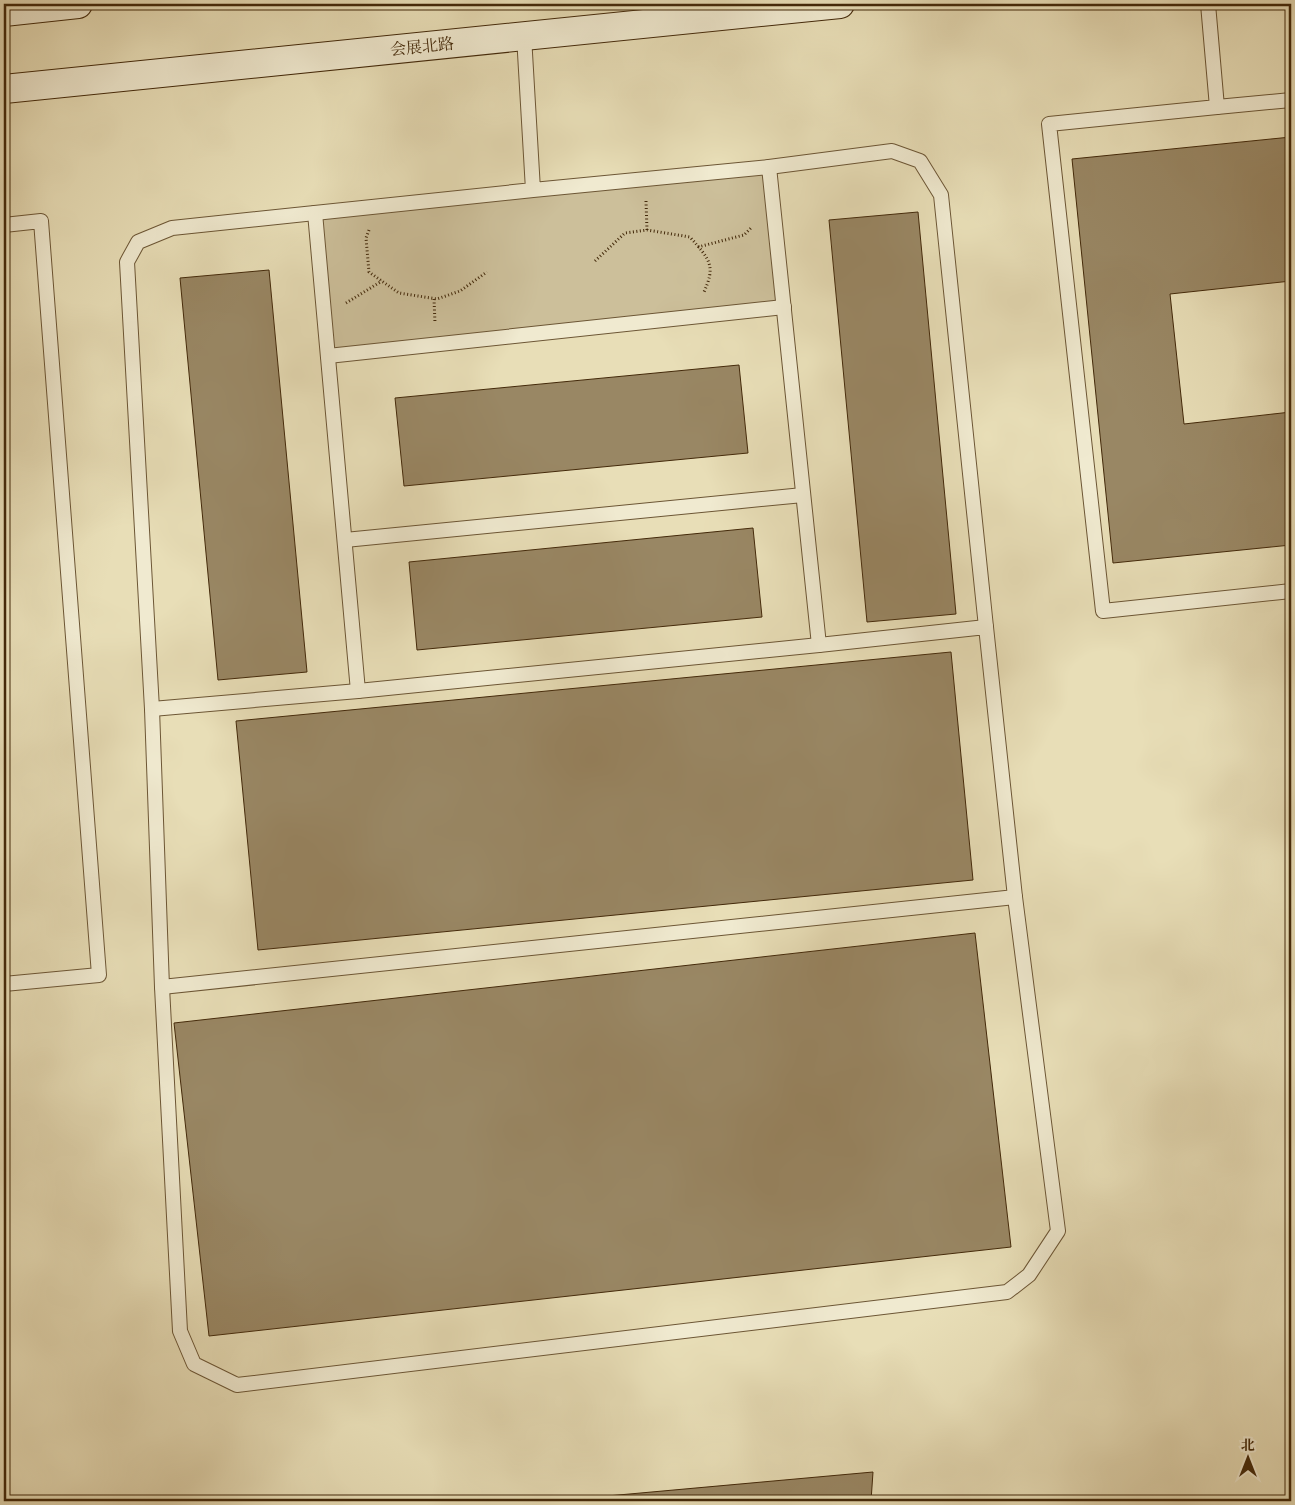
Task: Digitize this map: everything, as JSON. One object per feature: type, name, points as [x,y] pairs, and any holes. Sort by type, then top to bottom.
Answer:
[{"type":"main road","points":[[4,12],[78,4]]},
{"type":"main road","name":"会展北路","points":[[4,89],[840,4]]},
{"type":"lane","points":[[1208,4],[1217,107]]},
{"type":"lane","points":[[524,36],[533,190]]},
{"type":"lane","points":[[1291,100],[1050,124],[1103,611],[1291,591]]},
{"type":"lane","points":[[892,151],[920,161],[941,195],[1015,897],[1058,1231],[1029,1275],[1007,1292],[237,1385],[194,1364],[180,1331],[162,987],[152,709],[127,262],[138,242],[172,228],[769,167],[892,151]]},
{"type":"lane","points":[[769,167],[819,645]]},
{"type":"lane","points":[[315,213],[358,691]]},
{"type":"lane","points":[[4,225],[41,221],[99,975],[4,984]]},
{"type":"lane","points":[[328,356],[784,307]]},
{"type":"lane","points":[[345,540],[803,496]]},
{"type":"lane","points":[[152,709],[358,691],[986,627]]},
{"type":"lane","points":[[162,987],[1015,897]]},
{"type":"path","points":[[380,206],[366,238],[369,272],[399,293],[437,299],[460,291],[487,272]]},
{"type":"path","points":[[698,247],[744,235],[773,208]]},
{"type":"path","points":[[595,261],[625,233],[647,230],[690,237],[708,258],[710,278],[698,303],[678,318]]},
{"type":"path","points":[[324,316],[382,281]]},
{"type":"shaded area","points":[[769,167],[784,307],[328,356],[315,213]]},
{"type":"building","points":[[1291,137],[1291,281],[1170,294],[1184,424],[1291,412],[1291,545],[1113,563],[1072,159]]},
{"type":"building","points":[[918,212],[956,614],[867,622],[829,220]]},
{"type":"building","points":[[269,270],[307,672],[218,680],[180,278]]},
{"type":"building","points":[[739,365],[748,453],[404,486],[395,398]]},
{"type":"building","points":[[753,528],[762,617],[417,650],[409,562]]},
{"type":"building","points":[[951,652],[973,880],[258,950],[236,721]]},
{"type":"building","points":[[975,933],[1011,1247],[209,1336],[174,1023]]},
{"type":"building","points":[[873,1472],[871,1501],[552,1501]]}]
